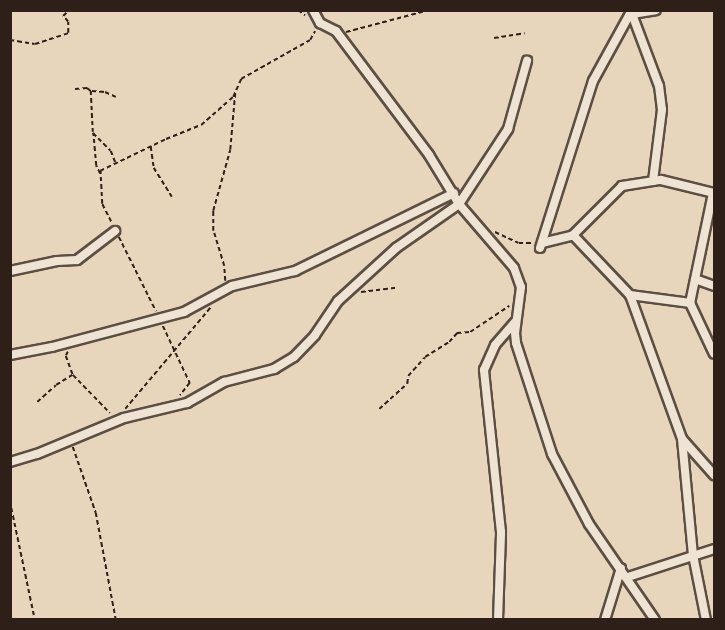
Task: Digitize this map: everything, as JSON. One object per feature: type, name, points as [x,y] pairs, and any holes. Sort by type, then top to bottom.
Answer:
[{"type":"street","points":[[313,10],[320,23],[336,31],[429,155],[459,204],[514,267],[521,287],[521,300],[516,322],[518,356],[552,454],[589,524],[628,577],[655,620]]},
{"type":"street","points":[[632,12],[656,10]]},
{"type":"street","points":[[632,12],[659,86],[662,110],[653,181]]},
{"type":"street","points":[[539,245],[593,81],[632,12]]},
{"type":"street","points":[[10,462],[71,441],[114,422],[196,399],[224,382],[274,369],[294,357],[315,335],[330,311],[345,295],[396,248],[459,204],[508,129],[527,61]]},
{"type":"street","points":[[539,245],[573,235],[622,186],[661,180],[713,193],[690,303],[714,354]]},
{"type":"street","points":[[10,356],[73,342],[184,312],[226,290],[295,271],[454,193]]},
{"type":"street","points":[[10,271],[57,261],[77,260],[115,231]]},
{"type":"street","points":[[573,235],[630,295],[682,439],[693,555],[706,620]]},
{"type":"street","points":[[695,279],[714,286]]},
{"type":"street","points":[[630,295],[690,303]]},
{"type":"street","points":[[498,620],[501,532],[484,370],[495,345],[516,322]]},
{"type":"street","points":[[682,439],[714,473]]},
{"type":"street","points":[[628,577],[714,549]]},
{"type":"street","points":[[605,620],[621,568]]},
{"type":"path","points":[[10,40],[35,44],[68,33],[68,22],[63,16],[69,10]]},
{"type":"path","points":[[336,31],[346,32],[429,10]]},
{"type":"path","points":[[174,405],[190,383],[102,204],[100,171],[201,125],[235,93],[241,79],[310,40],[320,23]]},
{"type":"path","points":[[494,38],[525,33]]},
{"type":"path","points":[[75,89],[87,88],[116,97]]},
{"type":"path","points":[[91,91],[96,166],[101,175]]},
{"type":"path","points":[[226,290],[224,266],[213,231],[213,211],[230,150],[232,113],[237,98],[235,93]]},
{"type":"path","points":[[93,133],[111,151],[116,164]]},
{"type":"path","points":[[151,146],[154,168],[172,197]]},
{"type":"path","points":[[491,229],[503,238],[519,243],[539,245]]},
{"type":"path","points":[[345,295],[396,288]]},
{"type":"path","points":[[379,409],[407,384],[408,376],[425,357],[449,342],[457,333],[470,332],[521,300]]},
{"type":"path","points":[[73,342],[66,356],[73,375],[100,400],[114,422],[211,307]]},
{"type":"path","points":[[38,402],[73,375]]},
{"type":"path","points":[[71,441],[96,513],[116,620]]},
{"type":"path","points":[[10,501],[35,620]]}]
